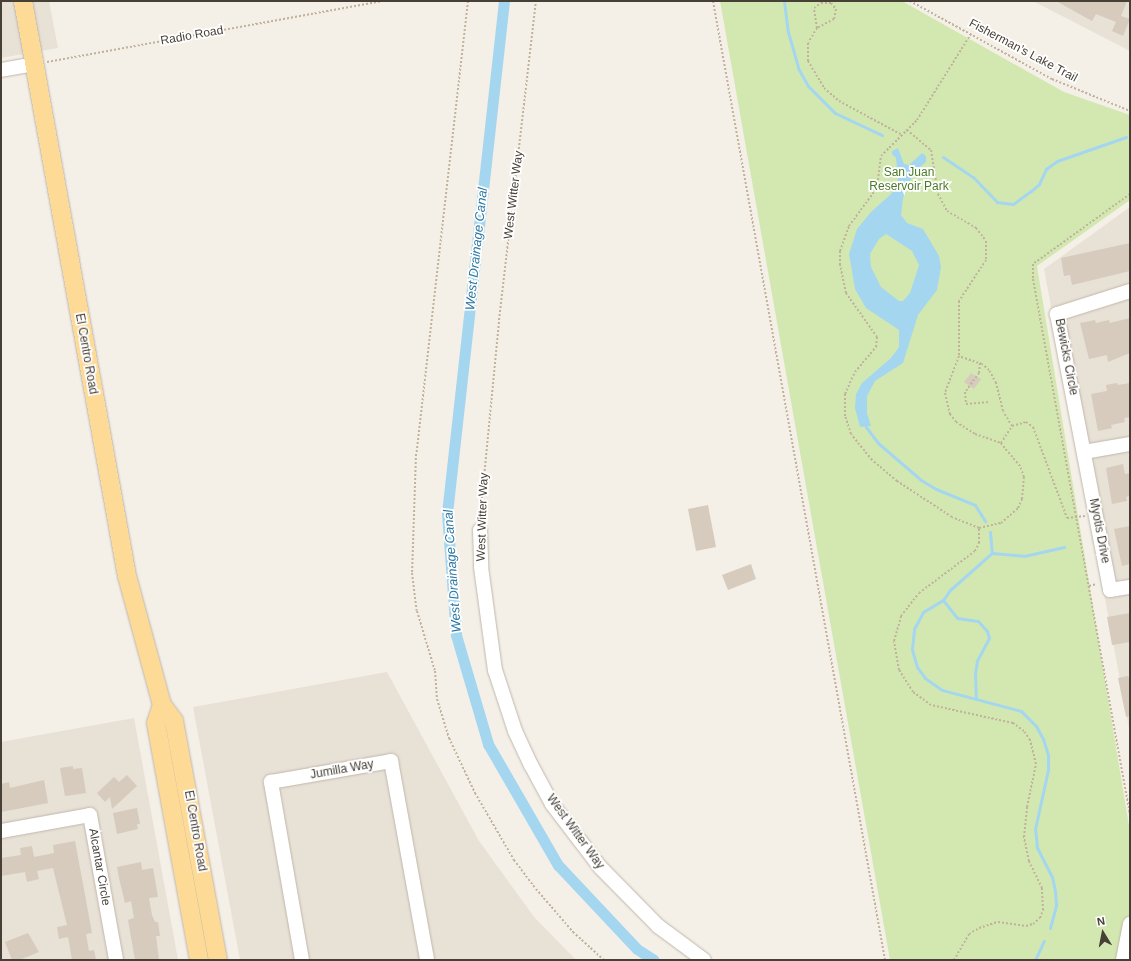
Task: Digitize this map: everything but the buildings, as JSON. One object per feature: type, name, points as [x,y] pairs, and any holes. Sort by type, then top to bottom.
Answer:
[{"type":"main road","name":"El Centro Road","points":[[23,1],[127,576],[162,705],[174,721],[218,960]]},
{"type":"main road","name":"El Centro Road","points":[[162,705],[156,724],[199,960]]},
{"type":"street","points":[[1,70],[34,64]]},
{"type":"street","name":"Bewicks Circle","points":[[1084,452],[1058,314],[1130,292]]},
{"type":"street","points":[[1084,452],[1130,444]]},
{"type":"street","name":"Myotis Drive","points":[[1084,452],[1110,590],[1130,587]]},
{"type":"street","name":"West Witter Way","points":[[480,530],[481,567],[495,670],[515,731],[530,764],[552,804],[600,867],[658,926],[704,960]]},
{"type":"street","name":"Jumilla Way","points":[[302,960],[271,782],[391,761],[427,960]]},
{"type":"street","name":"Alcantar Circle","points":[[1,831],[90,815],[116,960]]},
{"type":"street","points":[[1123,960],[1130,924]]},
{"type":"path","name":"Radio Road","points":[[34,64],[383,1]]},
{"type":"path","points":[[468,1],[416,454],[412,573],[417,612],[435,671],[437,699],[449,738],[474,793],[514,860],[536,890],[573,932],[604,960]]},
{"type":"path","name":"West Witter Way","points":[[480,530],[499,320],[536,1]]},
{"type":"path","points":[[714,1],[885,960]]},
{"type":"path","name":"Fisherman’s Lake Trail","points":[[910,1],[1052,79],[1130,111]]},
{"type":"path","points":[[817,28],[814,8],[821,3],[830,4],[836,9],[834,19],[817,28],[808,43],[808,61],[824,88],[843,103],[902,135]]},
{"type":"path","points":[[907,130],[931,150],[938,194],[945,207],[956,217],[976,228],[982,234],[987,246],[982,269],[964,290],[959,301],[959,356],[946,389],[950,414],[964,429],[1001,443],[1020,466],[1024,482],[1022,499],[1018,508],[1001,523],[979,528],[952,517],[897,481],[858,444],[845,416],[844,399],[849,383],[870,355],[877,342],[875,332],[854,307],[846,293],[840,270],[840,251],[849,226],[877,188],[881,156],[907,130],[917,120],[971,34]]},
{"type":"path","points":[[1130,194],[1033,264],[1033,279],[1130,815]]},
{"type":"path","points":[[959,356],[980,363],[993,377],[1003,411],[1012,426]]},
{"type":"path","points":[[980,363],[979,373],[965,392],[966,404],[989,402]]},
{"type":"path","points":[[1001,443],[1012,426],[1026,422],[1033,427],[1067,518],[1076,517]]},
{"type":"path","points":[[954,960],[970,934],[979,928],[998,922],[1026,926],[1033,924],[1040,918],[1043,910],[1042,888],[1029,861],[1024,837],[1027,806],[1036,775],[1036,764],[1030,740],[1024,731],[1013,723],[931,705],[913,692],[905,681],[895,656],[894,641],[901,616],[919,593],[975,551],[979,543],[979,528]]},
{"type":"path","points":[[1089,586],[1095,584]]},
{"type":"shaded area","points":[[1,1],[49,1],[58,48],[1,58]]},
{"type":"shaded area","points":[[1033,1],[1130,1],[1130,51]]},
{"type":"shaded area","points":[[1130,207],[1130,734],[1044,269]]},
{"type":"shaded area","points":[[387,672],[479,841],[535,918],[576,960],[240,960],[193,707]]},
{"type":"shaded area","points":[[134,718],[178,960],[1,960],[1,742]]},
{"type":"green space","name":"San Juan Reservoir Park","points":[[720,1],[902,1],[1064,92],[1130,115],[1130,200],[1037,266],[1130,832],[1130,960],[890,960]]},
{"type":"water","points":[[898,148],[904,164],[909,165],[922,153],[926,156],[926,162],[914,172],[903,198],[901,215],[907,223],[923,229],[939,256],[941,267],[937,290],[918,315],[903,363],[875,381],[867,396],[867,413],[871,426],[860,427],[855,408],[856,394],[862,383],[891,358],[899,347],[899,330],[866,308],[855,289],[849,254],[857,229],[871,212],[891,194],[898,181],[896,158],[892,154],[892,151]],"holes":[[[886,234],[912,251],[919,265],[910,293],[903,301],[899,301],[881,287],[871,267],[870,254],[879,239]]]},
{"type":"waterway","name":"West Drainage Canal","points":[[504,1],[447,513],[456,635],[488,744],[558,865],[637,949],[654,960]]},
{"type":"waterway","points":[[784,1],[788,32],[798,68],[808,86],[835,113],[882,135]]},
{"type":"waterway","points":[[943,157],[973,177],[997,202],[1013,204],[1039,184],[1046,169],[1057,161],[1126,137]]},
{"type":"waterway","points":[[866,427],[878,443],[921,480],[936,489],[975,505],[985,521]]},
{"type":"waterway","points":[[990,532],[992,553]]},
{"type":"waterway","points":[[1050,928],[1056,905],[1055,891],[1052,877],[1037,847],[1035,829],[1048,770],[1048,755],[1043,739],[1036,726],[1021,711],[942,690],[925,678],[917,667],[912,649],[914,629],[923,612],[943,600],[950,590],[992,553],[1024,556],[1064,547]]},
{"type":"waterway","points":[[943,600],[957,618],[978,621],[987,631],[989,638],[977,661],[975,673],[976,698]]},
{"type":"waterway","points":[[1035,960],[1044,941]]}]
